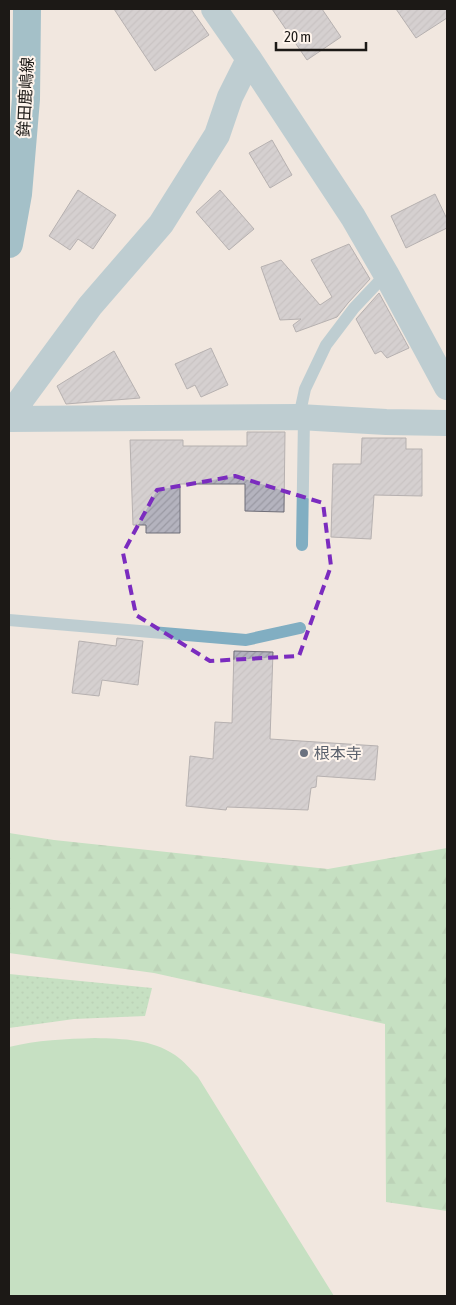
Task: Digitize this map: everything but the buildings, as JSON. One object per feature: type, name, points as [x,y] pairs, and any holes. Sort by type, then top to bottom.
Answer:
[{"type":"main road","name":"鉾田鹿嶋線","points":[[9,244],[18,194],[26,99],[27,9]]},
{"type":"street","points":[[214,9],[353,217],[447,387]]},
{"type":"street","points":[[9,418],[90,306],[161,224],[217,135],[230,97],[249,59]]},
{"type":"street","points":[[9,418],[301,418],[386,422],[447,422]]},
{"type":"lane","points":[[302,545],[301,418],[305,390],[326,345],[354,308],[386,274]]},
{"type":"lane","points":[[9,620],[246,640],[300,628]]},
{"type":"highlighted area","points":[[235,476],[323,503],[331,566],[299,656],[210,661],[136,615],[123,553],[157,490]]},
{"type":"green space","points":[[9,833],[54,840],[328,869],[447,848],[447,1211],[386,1202],[385,1024],[154,973],[9,953]]},
{"type":"green space","points":[[9,974],[152,988],[145,1016],[74,1019],[9,1028]]},
{"type":"green space","points":[[95,1038],[137,1041],[156,1046],[178,1057],[198,1077],[334,1296],[9,1296],[9,1047],[41,1041]]},
{"type":"place","name":"根本寺","points":[[304,753]]}]
